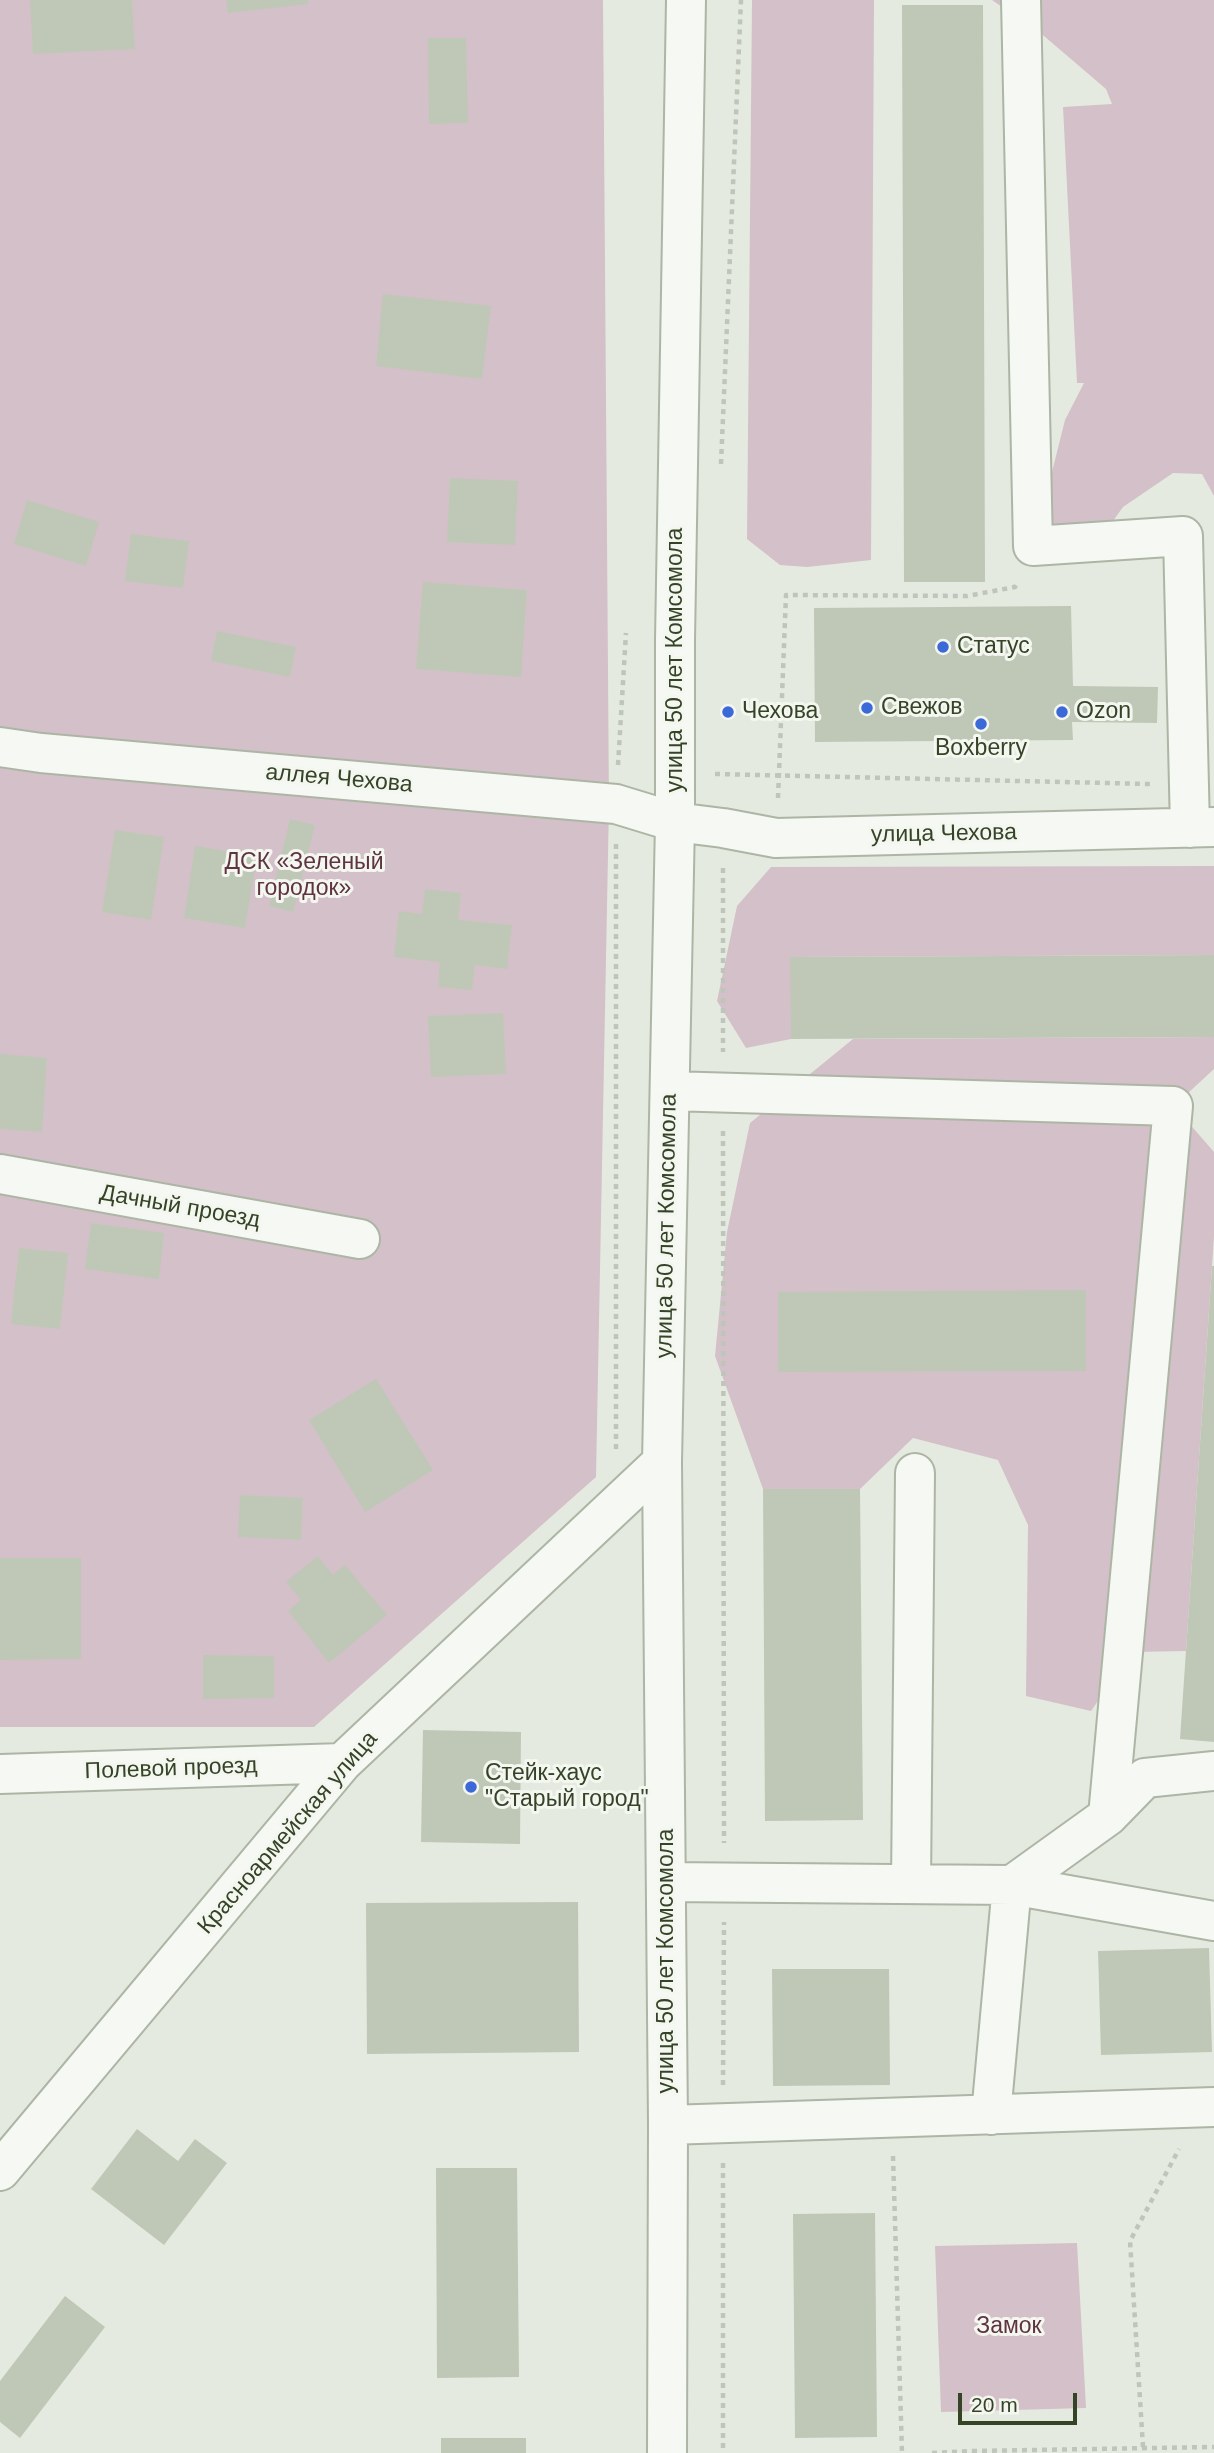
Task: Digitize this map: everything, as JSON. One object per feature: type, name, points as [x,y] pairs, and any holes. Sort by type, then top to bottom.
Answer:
[{"type":"street","name":"улица 50 лет Комсомола","points":[[667,2453],[667,1882],[662,1462],[676,822],[675,640],[686,0]]},
{"type":"street","points":[[1021,0],[1033,545],[1183,536],[1190,783],[1202,827]]},
{"type":"street","name":"аллея Чехова","points":[[0,747],[41,753],[616,804],[676,822]]},
{"type":"street","name":"улица Чехова","points":[[676,822],[776,838],[1202,827]]},
{"type":"street","points":[[670,1091],[1173,1106],[1108,1816]]},
{"type":"street","name":"Дачный проезд","points":[[0,1174],[360,1239]]},
{"type":"street","name":"Красноармейская улица","points":[[0,2171],[342,1763],[662,1462]]},
{"type":"street","points":[[912,1884],[915,1473]]},
{"type":"street","name":"Полевой проезд","points":[[0,1774],[342,1763]]},
{"type":"street","points":[[991,2115],[1012,1885],[1108,1816],[1145,1779],[1214,1771]]},
{"type":"street","points":[[667,1882],[1012,1885],[1214,1921]]},
{"type":"street","points":[[668,2125],[1207,2108]]},
{"type":"path","points":[[721,467],[741,0]]},
{"type":"path","points":[[776,838],[786,595],[967,596],[1015,587],[1033,545]]},
{"type":"path","points":[[610,1464],[616,1451],[616,804],[626,633]]},
{"type":"path","points":[[708,774],[1137,785],[1190,783]]},
{"type":"path","points":[[723,828],[723,2453]]},
{"type":"path","points":[[1143,2447],[1130,2241],[1207,2108]]},
{"type":"path","points":[[892,2118],[902,2453]]},
{"type":"path","points":[[932,2453],[1214,2447]]},
{"type":"green space","name":"ДСК «Зеленый городок»","points":[[0,0],[603,0],[609,803],[596,1477],[314,1727],[0,1727]]},
{"type":"green space","points":[[752,0],[874,0],[871,560],[807,567],[780,565],[747,539]]},
{"type":"green space","points":[[992,0],[1214,0],[1214,496],[1202,474],[1173,473],[1123,507],[1083,563],[1040,520],[1065,420],[1084,383],[1077,383],[1063,107],[1112,104],[1106,89],[1044,36]]},
{"type":"green space","points":[[1214,866],[1214,955],[791,957],[791,1039],[746,1048],[717,1001],[737,906],[771,867]]},
{"type":"green space","points":[[1214,1037],[1214,1069],[1174,1106],[1214,1152],[1214,1236],[1186,1651],[1132,1652],[1091,1711],[1026,1696],[1028,1525],[998,1460],[913,1438],[860,1489],[763,1489],[715,1356],[727,1232],[750,1123],[853,1039]]},
{"type":"green space","name":"Замок","points":[[1077,2243],[1086,2408],[941,2412],[935,2246]]},
{"type":"building","points":[[30,0],[132,0],[135,49],[33,54]]},
{"type":"building","points":[[226,0],[308,0],[308,4],[228,13]]},
{"type":"building","points":[[902,5],[983,5],[985,582],[904,582]]},
{"type":"building","points":[[428,38],[466,38],[468,123],[429,124]]},
{"type":"building","points":[[383,294],[491,306],[482,379],[376,366]]},
{"type":"building","points":[[450,478],[518,481],[515,545],[447,542]]},
{"type":"building","points":[[27,500],[99,522],[86,566],[14,544]]},
{"type":"building","points":[[131,534],[189,541],[183,588],[125,581]]},
{"type":"building","points":[[423,582],[527,590],[521,677],[416,669]]},
{"type":"building","name":"Статус","points":[[1071,606],[1073,686],[1158,687],[1157,723],[1072,722],[1073,740],[815,742],[814,608]]},
{"type":"building","points":[[217,631],[296,647],[290,677],[211,661]]},
{"type":"building","points":[[290,819],[315,825],[293,912],[269,906]]},
{"type":"building","points":[[115,830],[164,837],[151,920],[102,912]]},
{"type":"building","points":[[195,846],[257,856],[245,928],[184,918]]},
{"type":"building","points":[[425,889],[461,893],[458,920],[512,925],[507,969],[475,965],[472,990],[438,987],[440,962],[394,957],[399,911],[422,914]]},
{"type":"building","points":[[1214,955],[1214,1037],[791,1039],[790,957]]},
{"type":"building","points":[[503,1013],[506,1074],[431,1077],[428,1016]]},
{"type":"building","points":[[0,1054],[47,1058],[42,1132],[0,1129]]},
{"type":"building","points":[[91,1223],[164,1233],[159,1279],[85,1269]]},
{"type":"building","points":[[19,1248],[68,1253],[60,1329],[11,1324]]},
{"type":"building","points":[[1214,1266],[1214,1742],[1180,1739]]},
{"type":"building","points":[[1086,1290],[1086,1371],[778,1372],[778,1292]]},
{"type":"building","points":[[376,1379],[433,1470],[365,1512],[309,1420]]},
{"type":"building","points":[[763,1489],[860,1489],[863,1820],[765,1821]]},
{"type":"building","points":[[240,1495],[303,1498],[301,1540],[238,1537]]},
{"type":"building","points":[[318,1556],[333,1575],[345,1565],[387,1615],[329,1663],[288,1611],[301,1600],[286,1582]]},
{"type":"building","points":[[0,1558],[81,1558],[81,1659],[0,1660]]},
{"type":"building","points":[[203,1655],[274,1656],[274,1698],[203,1699]]},
{"type":"building","name":"Стейк-хаус \"Старый город\"","points":[[423,1730],[521,1732],[520,1844],[421,1842]]},
{"type":"building","points":[[578,1902],[579,2052],[367,2054],[366,1903]]},
{"type":"building","points":[[1209,1948],[1212,2052],[1101,2055],[1098,1951]]},
{"type":"building","points":[[772,1969],[889,1969],[890,2085],[773,2086]]},
{"type":"building","points":[[137,2129],[178,2161],[195,2139],[227,2163],[164,2245],[91,2189]]},
{"type":"building","points":[[436,2168],[517,2168],[519,2377],[437,2378]]},
{"type":"building","points":[[875,2213],[877,2437],[795,2438],[793,2214]]},
{"type":"building","points":[[65,2296],[105,2327],[20,2438],[0,2422],[0,2381]]},
{"type":"building","points":[[441,2438],[526,2438],[526,2453],[441,2453]]},
{"type":"place","name":"Статус","points":[[943,647]]},
{"type":"place","name":"Свежов","points":[[867,708]]},
{"type":"place","name":"Чехова","points":[[728,712]]},
{"type":"place","name":"Ozon","points":[[1062,712]]},
{"type":"place","name":"Boxberry","points":[[981,724]]},
{"type":"place","name":"Стейк-хаус \"Старый город\"","points":[[471,1787]]}]
